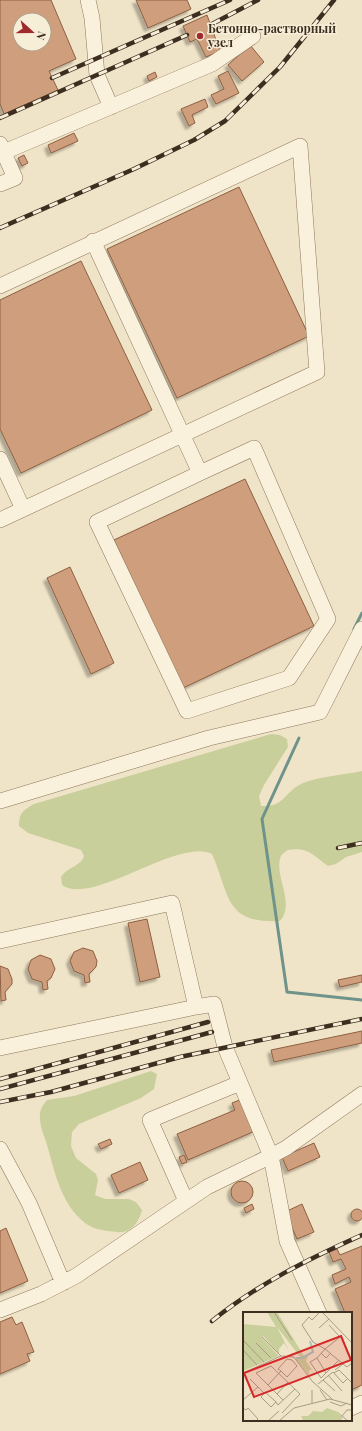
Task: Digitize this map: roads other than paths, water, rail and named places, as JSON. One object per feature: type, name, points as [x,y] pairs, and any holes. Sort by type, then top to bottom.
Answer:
[{"type":"street","points":[[88,0],[92,18],[97,75],[111,107]]},
{"type":"street","points":[[0,184],[15,178],[2,148],[111,107],[212,64],[252,36]]},
{"type":"street","points":[[0,286],[93,241],[300,146],[317,372],[0,520]]},
{"type":"street","points":[[93,241],[200,473]]},
{"type":"street","points":[[254,448],[328,619],[289,678],[187,711],[97,522],[200,473],[254,448]]},
{"type":"street","points":[[0,459],[24,509]]},
{"type":"street","points":[[0,801],[209,738],[320,712],[362,629]]},
{"type":"street","points":[[0,941],[172,903],[196,1007]]},
{"type":"street","points":[[0,1048],[214,1004],[225,1047],[271,1156],[287,1241],[319,1312]]},
{"type":"street","points":[[186,1201],[150,1120],[240,1083]]},
{"type":"street","points":[[0,1310],[63,1283],[89,1268],[223,1177],[286,1148],[362,1094]]},
{"type":"street","points":[[0,1149],[29,1203],[63,1283]]},
{"type":"waterway","points":[[354,629],[362,613]]},
{"type":"waterway","points":[[299,738],[262,819],[287,992],[362,1000]]},
{"type":"railway","points":[[52,78],[230,0]]},
{"type":"railway","points":[[212,24],[258,0]]},
{"type":"railway","points":[[0,228],[134,169],[194,140],[225,121],[280,67],[334,0]]},
{"type":"railway","points":[[0,118],[187,35]]},
{"type":"railway","points":[[338,848],[362,843]]},
{"type":"railway","points":[[0,1102],[51,1092],[180,1057],[362,1019]]},
{"type":"railway","points":[[0,1079],[208,1022]]},
{"type":"railway","points":[[0,1089],[212,1032]]},
{"type":"railway","points":[[212,1321],[247,1295],[284,1273],[322,1253],[362,1235]]},
{"type":"place","name":"Бетонно-растворный узел","points":[[200,36]]}]
